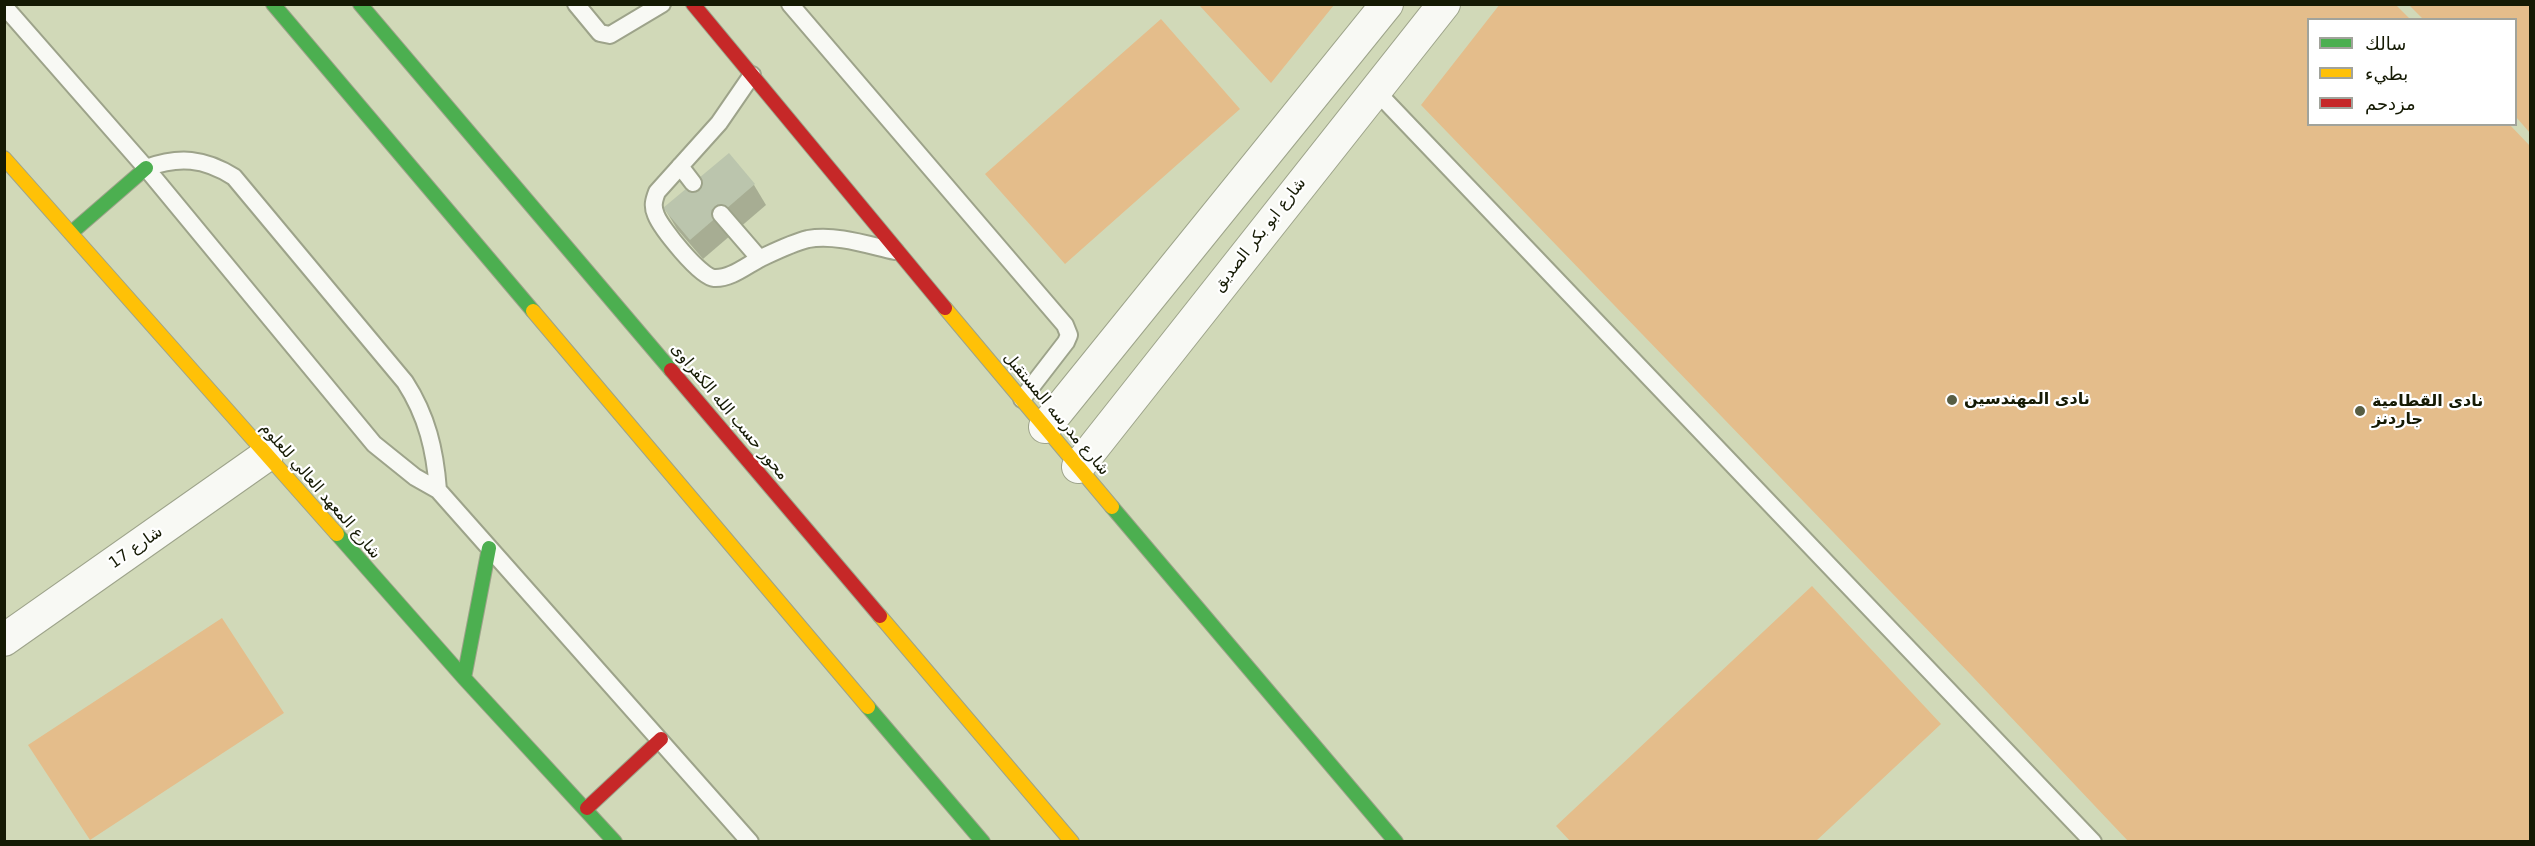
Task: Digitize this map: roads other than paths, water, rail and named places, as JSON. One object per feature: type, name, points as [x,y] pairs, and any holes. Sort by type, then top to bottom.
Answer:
[{"type":"street","points":[[273,4],[983,842]]},
{"type":"street","name":"محور حسب الله الكفراوى","points":[[360,4],[1072,842]]},
{"type":"street","name":"شارع مدرسه المستقبل","points":[[693,4],[1078,468],[1396,842]]},
{"type":"street","points":[[1045,427],[1386,4]]},
{"type":"street","name":"شارع ابو بكر الصديق","points":[[1078,468],[1444,4]]},
{"type":"street","name":"شارع المعهد العالي للعلوم","points":[[4,158],[464,678],[587,808],[615,842]]},
{"type":"street","points":[[71,233],[146,168]]},
{"type":"street","points":[[1097,364],[1129,402]]},
{"type":"street","name":"شارع 17","points":[[8,632],[267,455]]},
{"type":"street","points":[[464,678],[489,548]]},
{"type":"street","points":[[587,808],[661,739]]},
{"type":"lane","points":[[576,4],[600,33],[610,35],[662,4]]},
{"type":"lane","points":[[790,4],[1065,325],[1069,335],[1066,342],[1022,399]]},
{"type":"lane","points":[[4,6],[146,168],[374,444],[415,477],[438,490],[750,842]]},
{"type":"lane","points":[[752,75],[719,123],[663,183],[653,203],[655,213],[698,268],[706,276],[722,277],[759,258],[809,239],[824,238],[899,252]]},
{"type":"lane","points":[[1375,90],[2093,842]]},
{"type":"lane","points":[[146,168],[182,159],[201,161],[218,167],[234,177],[405,382],[423,412],[436,465],[438,490]]},
{"type":"lane","points":[[680,166],[693,183]]},
{"type":"lane","points":[[721,214],[759,258]]},
{"type":"place","name":"نادى المهندسين","points":[[1952,400]]},
{"type":"place","name":"نادى القطامية جاردنز","points":[[2360,411]]}]
